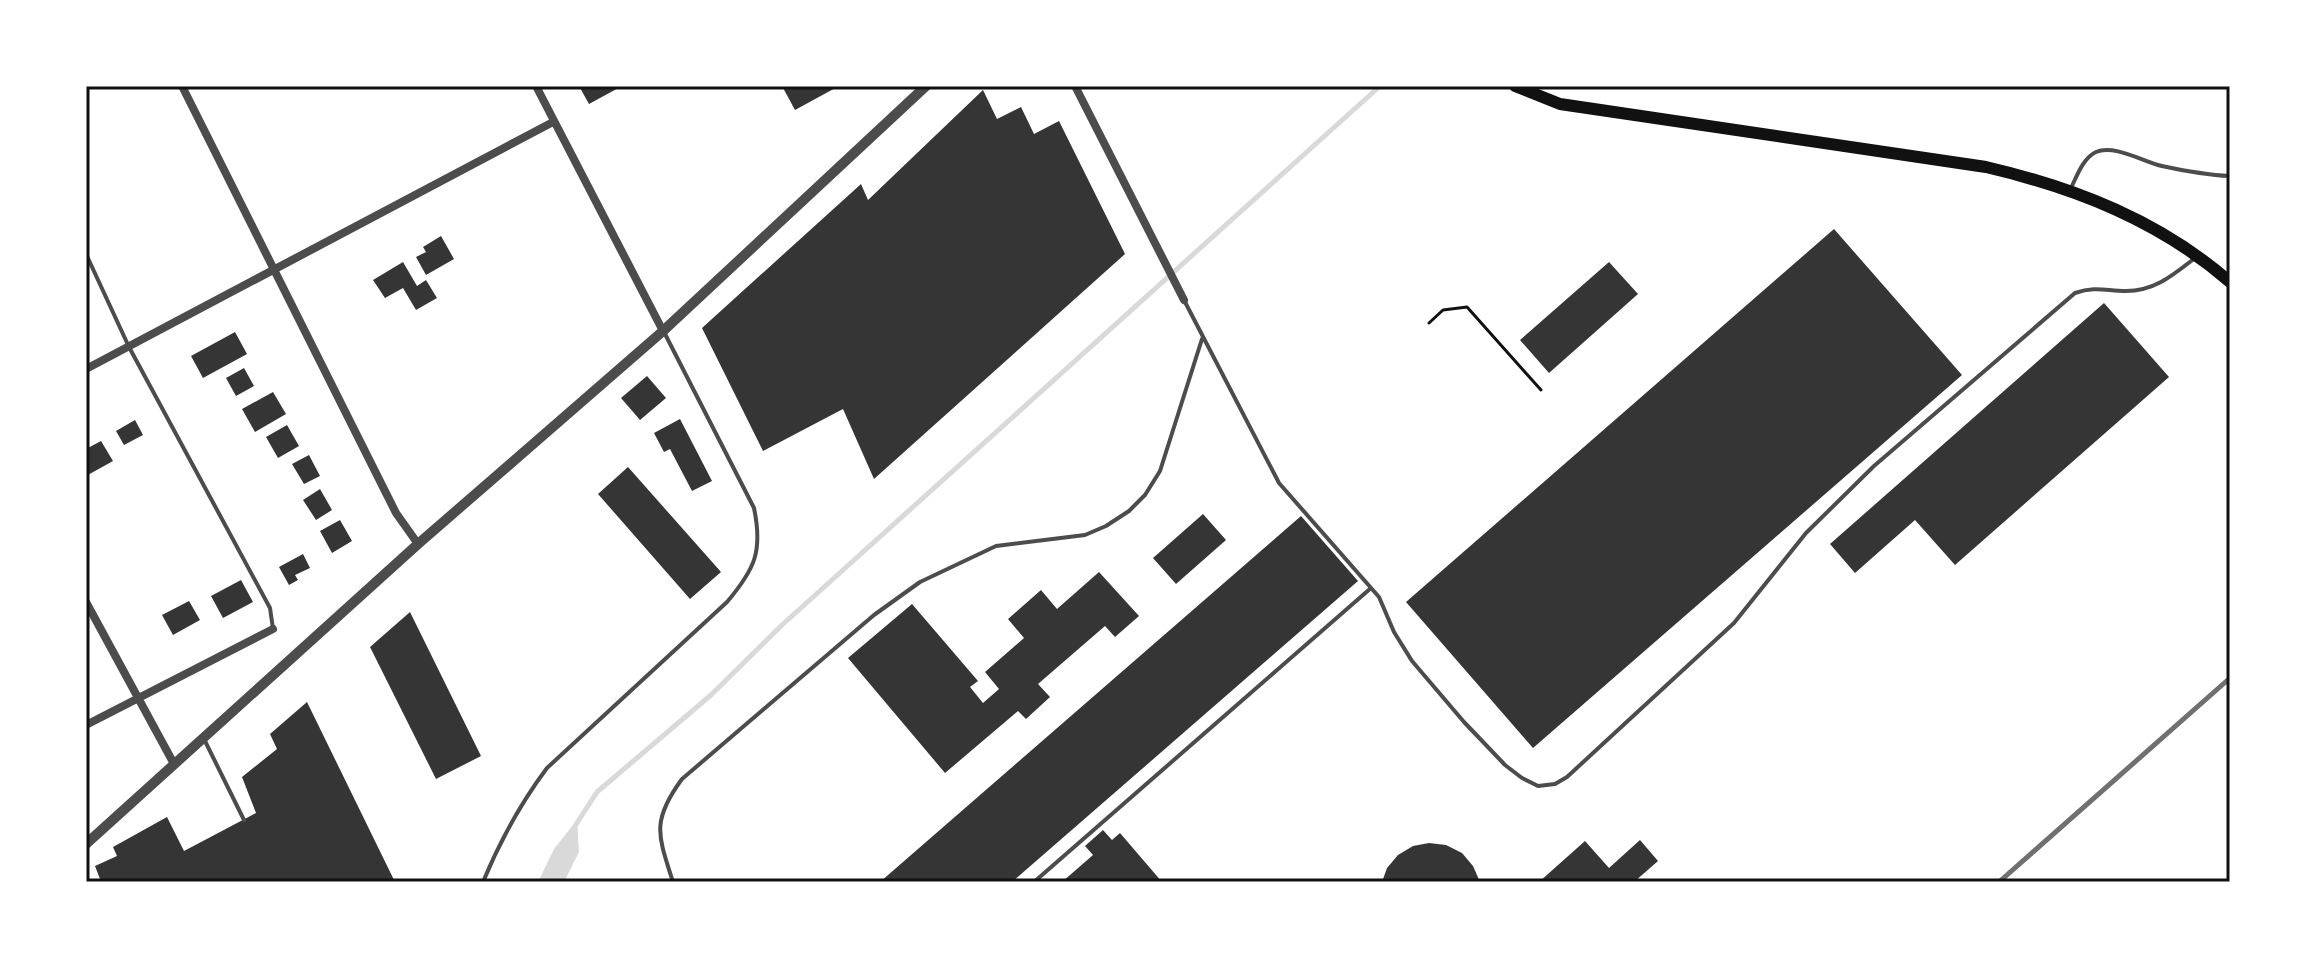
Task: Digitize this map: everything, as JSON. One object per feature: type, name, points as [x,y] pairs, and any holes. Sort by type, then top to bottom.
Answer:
[{"type":"main road","points":[[1515,86],[1560,104],[1986,167],[2070,190],[2157,229],[2230,282]]},
{"type":"street","points":[[182,86],[396,513],[418,544]]},
{"type":"street","points":[[536,86],[663,331]]},
{"type":"street","points":[[86,844],[418,544],[663,331],[926,86]]},
{"type":"street","points":[[1075,86],[1184,300]]},
{"type":"street","points":[[86,369],[553,122]]},
{"type":"street","points":[[86,602],[174,764]]},
{"type":"street","points":[[86,725],[273,629]]},
{"type":"lane","points":[[2070,190],[2081,166],[2096,152],[2112,151],[2159,166],[2230,176]]},
{"type":"lane","points":[[86,254],[129,347],[270,608],[273,629]]},
{"type":"lane","points":[[1184,300],[1279,483],[1371,588],[1388,614],[1403,649],[1464,722],[1505,765],[1538,786],[1555,784],[1567,777],[1734,623],[1806,533],[1874,466],[2075,293],[2092,288],[2127,291],[2149,288],[2165,282],[2197,256]]},
{"type":"lane","points":[[483,882],[501,838],[547,768],[727,602],[745,580],[755,559],[759,533],[754,508],[663,331]]},
{"type":"lane","points":[[673,882],[660,840],[660,822],[662,810],[682,779],[874,615],[920,582],[963,560],[996,546],[1085,535],[1129,511],[1145,495],[1160,471],[1202,339]]},
{"type":"lane","points":[[1034,882],[1371,588]]},
{"type":"lane","points":[[203,737],[244,820]]},
{"type":"path","points":[[1429,323],[1443,310],[1467,307],[1541,390]]},
{"type":"shaded area","points":[[577,820],[579,852],[564,882],[538,882],[554,849]]},
{"type":"building","points":[[579,86],[622,86],[589,104]]},
{"type":"building","points":[[782,86],[839,86],[795,110]]},
{"type":"building","points":[[983,90],[997,119],[1021,107],[1034,134],[1059,121],[1125,254],[874,479],[843,409],[763,451],[702,328],[861,184],[868,200]]},
{"type":"building","points":[[1834,229],[1962,375],[1533,748],[1406,602]]},
{"type":"building","points":[[441,236],[454,259],[426,275],[416,257],[426,252],[423,247]]},
{"type":"building","points":[[403,262],[417,286],[426,280],[437,298],[416,310],[403,288],[385,298],[373,280]]},
{"type":"building","points":[[1609,262],[1638,294],[1549,373],[1520,340]]},
{"type":"building","points":[[2104,303],[2169,377],[1955,565],[1915,520],[1855,573],[1830,544]]},
{"type":"building","points":[[235,332],[247,354],[203,378],[191,356]]},
{"type":"building","points":[[244,368],[254,386],[236,396],[226,378]]},
{"type":"building","points":[[647,376],[666,398],[640,420],[621,398]]},
{"type":"building","points":[[273,392],[286,414],[255,432],[242,409]]},
{"type":"building","points":[[680,419],[712,481],[692,491],[670,449],[664,452],[654,433]]},
{"type":"building","points":[[135,420],[143,435],[124,445],[116,431]]},
{"type":"building","points":[[287,425],[299,446],[278,458],[266,437]]},
{"type":"building","points":[[101,441],[113,461],[86,476],[86,449]]},
{"type":"building","points":[[309,455],[320,476],[304,484],[292,464]]},
{"type":"building","points":[[628,467],[721,572],[690,599],[598,494]]},
{"type":"building","points":[[320,489],[332,510],[316,520],[303,500]]},
{"type":"building","points":[[1203,514],[1226,540],[1176,584],[1153,558]]},
{"type":"building","points":[[1301,516],[1358,581],[1012,882],[880,882]]},
{"type":"building","points":[[340,520],[352,541],[332,553],[320,531]]},
{"type":"building","points":[[303,554],[310,568],[295,575],[298,580],[289,585],[279,567]]},
{"type":"building","points":[[1099,572],[1139,616],[1115,637],[1105,626],[1038,684],[1050,697],[1026,719],[1018,711],[945,773],[848,658],[912,604],[978,681],[970,687],[983,703],[999,689],[985,672],[1024,638],[1008,619],[1041,590],[1057,609]]},
{"type":"building","points":[[241,580],[253,602],[223,618],[211,596]]},
{"type":"building","points":[[189,601],[200,620],[173,635],[162,615]]},
{"type":"building","points":[[410,612],[481,756],[436,779],[370,647]]},
{"type":"building","points":[[307,702],[395,882],[93,882],[100,879],[95,866],[117,856],[113,847],[167,817],[184,851],[256,813],[242,777],[277,749],[270,734]]},
{"type":"building","points":[[1103,830],[1112,840],[1120,833],[1162,882],[1062,882],[1093,855],[1085,846]]},
{"type":"building","points":[[1640,840],[1658,861],[1634,882],[1539,882],[1585,841],[1609,868]]},
{"type":"building","points":[[1429,843],[1446,845],[1462,853],[1473,866],[1480,882],[1382,882],[1387,868],[1398,855],[1413,846]]},
{"type":"waterway","points":[[575,826],[597,792],[711,695],[782,625],[1380,86]]},
{"type":"railway","points":[[1999,882],[2230,678]]}]
